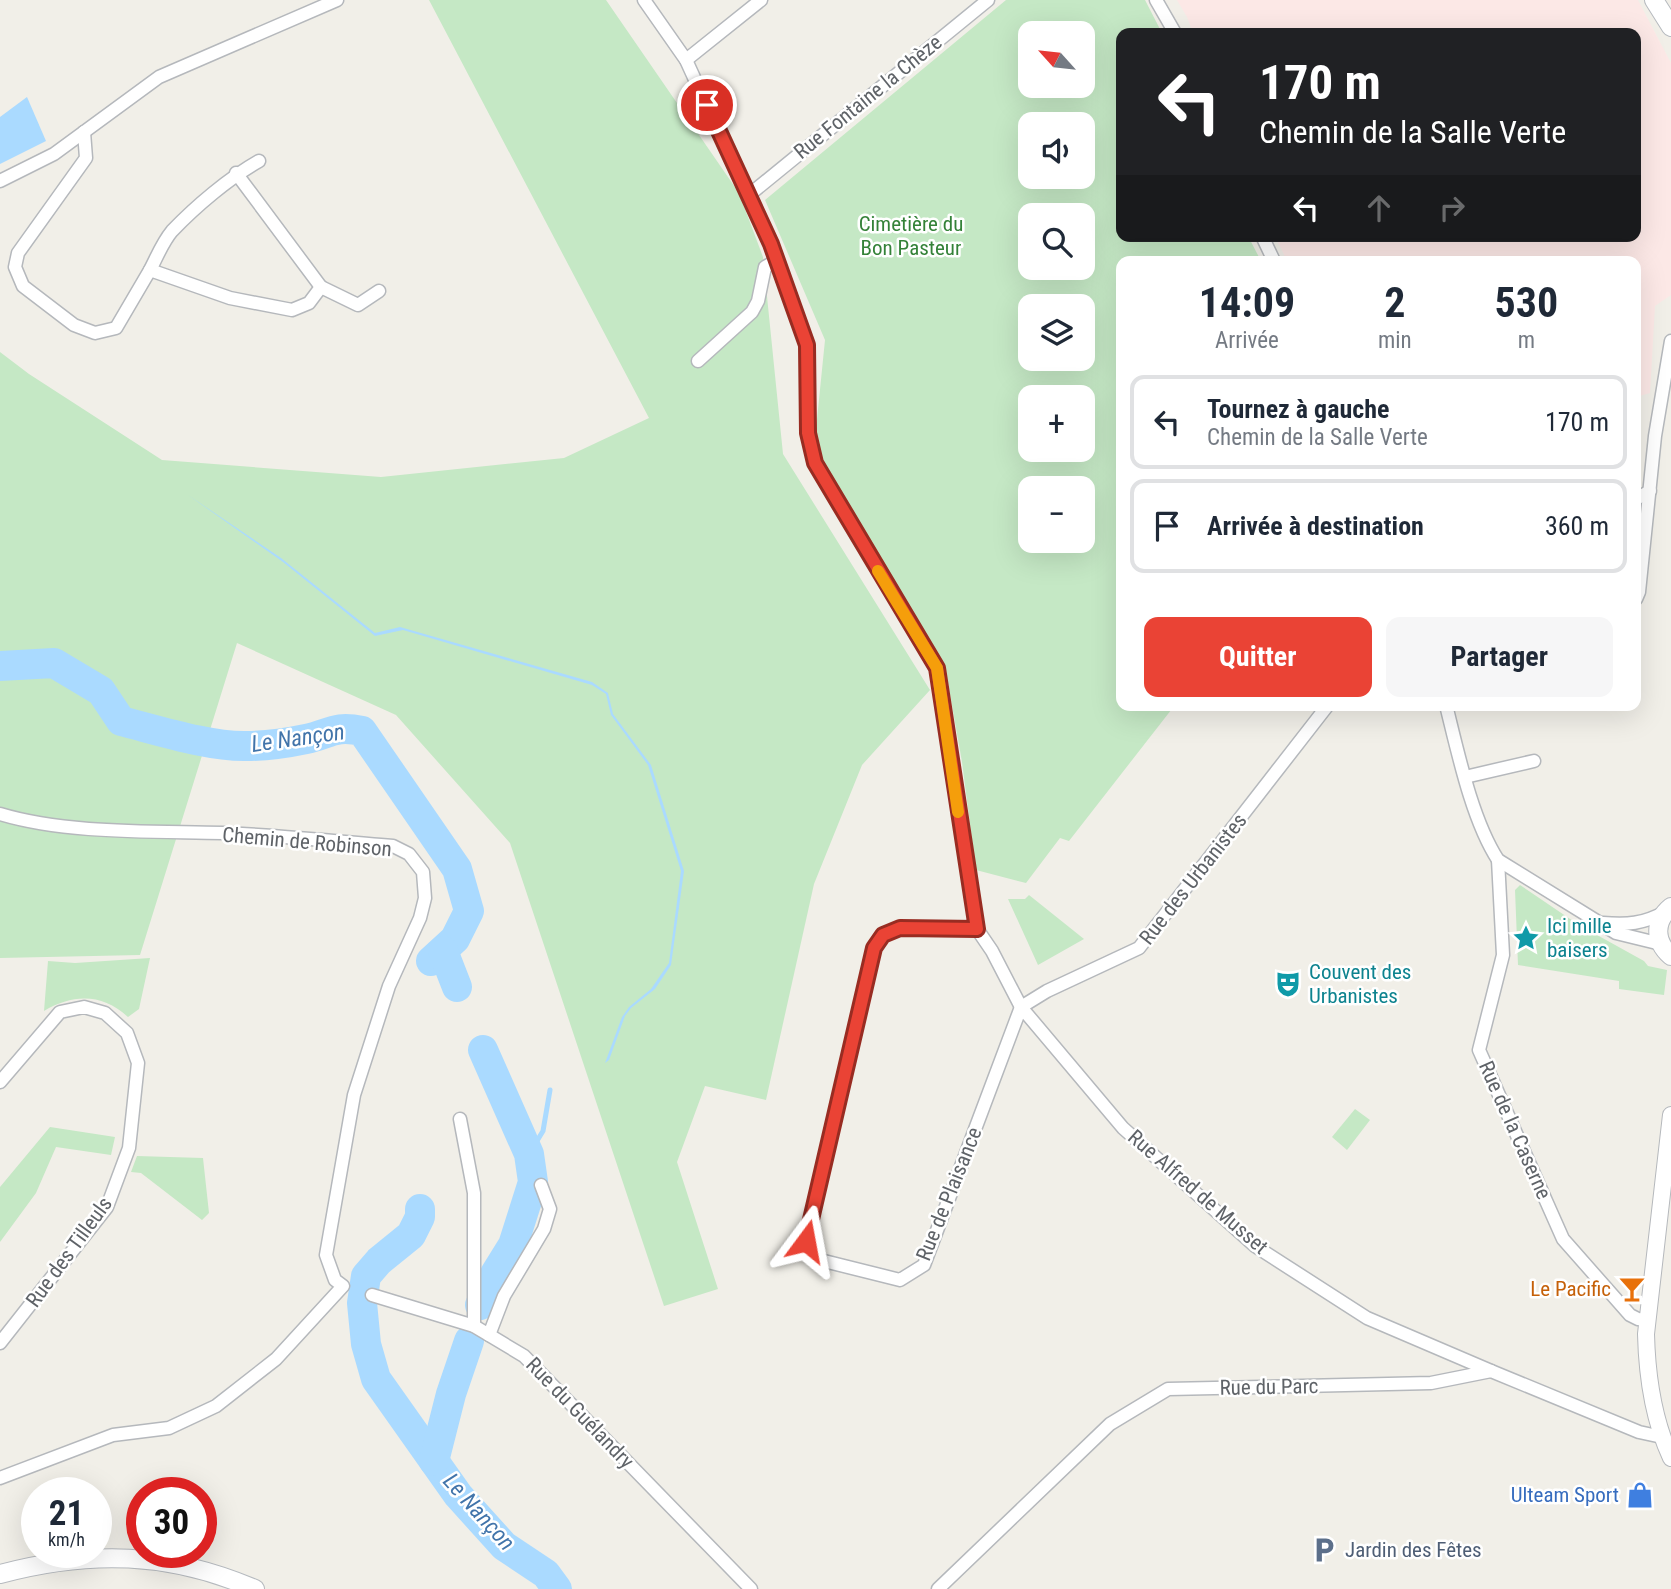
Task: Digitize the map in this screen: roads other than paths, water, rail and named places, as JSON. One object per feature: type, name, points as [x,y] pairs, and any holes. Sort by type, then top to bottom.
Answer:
[{"type":"main road","points":[[1654,0],[1671,27]]},
{"type":"main road","points":[[1666,950],[1658,928],[1668,910]]},
{"type":"main road","points":[[0,1574],[47,1563],[125,1558],[182,1564],[218,1573],[255,1589]]},
{"type":"street","points":[[0,181],[54,154],[159,77],[337,0]]},
{"type":"street","points":[[644,0],[686,60],[749,195],[776,261],[807,345],[808,433],[815,463],[937,668],[977,929]]},
{"type":"street","points":[[686,60],[761,0]]},
{"type":"street","name":"Rue Fontaine la Chèze","points":[[749,195],[988,0]]},
{"type":"street","points":[[1156,0],[1172,28]]},
{"type":"street","points":[[84,132],[86,158],[18,253],[15,267],[23,286],[74,325],[95,333],[116,328],[160,248],[172,232],[236,173],[259,161]]},
{"type":"street","points":[[236,173],[321,287],[358,305],[379,291]]},
{"type":"street","points":[[698,361],[752,312],[758,301],[765,267],[776,261]]},
{"type":"street","points":[[150,270],[230,298],[292,310],[309,303],[321,287]]},
{"type":"street","points":[[1641,574],[1655,436],[1671,341]]},
{"type":"street","points":[[1641,496],[1650,491]]},
{"type":"street","name":"Rue des Urbanistes","points":[[1021,1007],[1047,991],[1139,948],[1323,711]]},
{"type":"street","points":[[1448,711],[1465,778],[1487,844],[1498,860],[1616,933],[1666,950]]},
{"type":"street","points":[[1465,778],[1534,761]]},
{"type":"street","name":"Chemin de Robinson","points":[[0,814],[30,823],[243,834],[393,846],[409,854],[423,872],[425,898],[420,918],[389,986],[354,1095],[326,1255],[335,1280],[344,1286],[276,1359],[216,1406],[170,1429],[113,1435],[0,1478]]},
{"type":"street","name":"Rue de la Caserne","points":[[1498,860],[1503,955],[1479,1050],[1563,1239],[1630,1315],[1647,1320]]},
{"type":"street","points":[[1600,923],[1637,924],[1668,910]]},
{"type":"street","name":"Rue de Plaisance","points":[[977,929],[900,928],[883,935],[874,948],[806,1241],[811,1253],[820,1260],[900,1280],[924,1265],[1021,1007]]},
{"type":"street","name":"Rue Alfred de Musset","points":[[977,929],[992,951],[1021,1007],[1123,1128],[1255,1246],[1367,1318],[1491,1371]]},
{"type":"street","name":"Rue des Tilleuls","points":[[0,1083],[60,1012],[85,1006],[105,1013],[127,1032],[138,1063],[129,1148],[107,1207],[0,1343]]},
{"type":"street","points":[[1671,1115],[1647,1320],[1646,1363],[1662,1437],[1671,1458]]},
{"type":"street","points":[[460,1119],[474,1193],[474,1326]]},
{"type":"street","points":[[489,1335],[504,1296],[544,1229],[550,1209],[541,1185]]},
{"type":"street","name":"Rue du Guélandry","points":[[372,1295],[474,1326],[524,1356],[751,1589]]},
{"type":"street","points":[[1491,1371],[1639,1432],[1662,1437]]},
{"type":"street","name":"Rue du Parc","points":[[938,1589],[1110,1424],[1168,1389],[1431,1382],[1491,1371]]},
{"type":"water","points":[[27,97],[46,141],[0,164],[0,117]]},
{"type":"water","points":[[188,495],[281,558],[375,633],[400,627],[592,682],[608,693],[613,714],[651,765],[684,871],[671,965],[655,989],[625,1016],[609,1060],[605,1063],[622,1017],[629,1007],[651,989],[669,963],[681,871],[648,765],[611,715],[606,694],[592,685],[403,630],[375,636],[283,562]]},
{"type":"waterway","name":"Le Nançon","points":[[0,666],[54,663],[101,691],[121,721],[200,741],[232,746],[262,745],[306,739],[338,730],[362,731],[457,869],[469,911],[455,939],[431,961]]},
{"type":"waterway","name":"Le Nançon","points":[[443,951],[457,987]]},
{"type":"waterway","name":"Le Nançon","points":[[480,1305],[513,1245],[533,1182],[529,1154],[483,1050]]},
{"type":"waterway","points":[[529,1154],[543,1131],[550,1090]]},
{"type":"waterway","name":"Le Nançon","points":[[420,1209],[420,1217],[411,1235],[379,1261],[366,1276],[362,1303],[366,1344],[376,1379],[458,1495],[504,1546],[546,1574],[557,1589]]},
{"type":"waterway","name":"Le Nançon","points":[[434,1461],[451,1394],[469,1341]]},
{"type":"place","name":"Ici mille baisers","points":[[1526,938]]},
{"type":"place","name":"Couvent des Urbanistes","points":[[1288,984]]},
{"type":"place","name":"Le Pacific","points":[[1632,1289]]},
{"type":"place","name":"Ulteam Sport","points":[[1640,1495]]},
{"type":"place","name":"Jardin des Fêtes","points":[[1324,1550]]},
{"type":"park label","name":"Cimetière du Bon Pasteur","points":[[911,236]]}]
